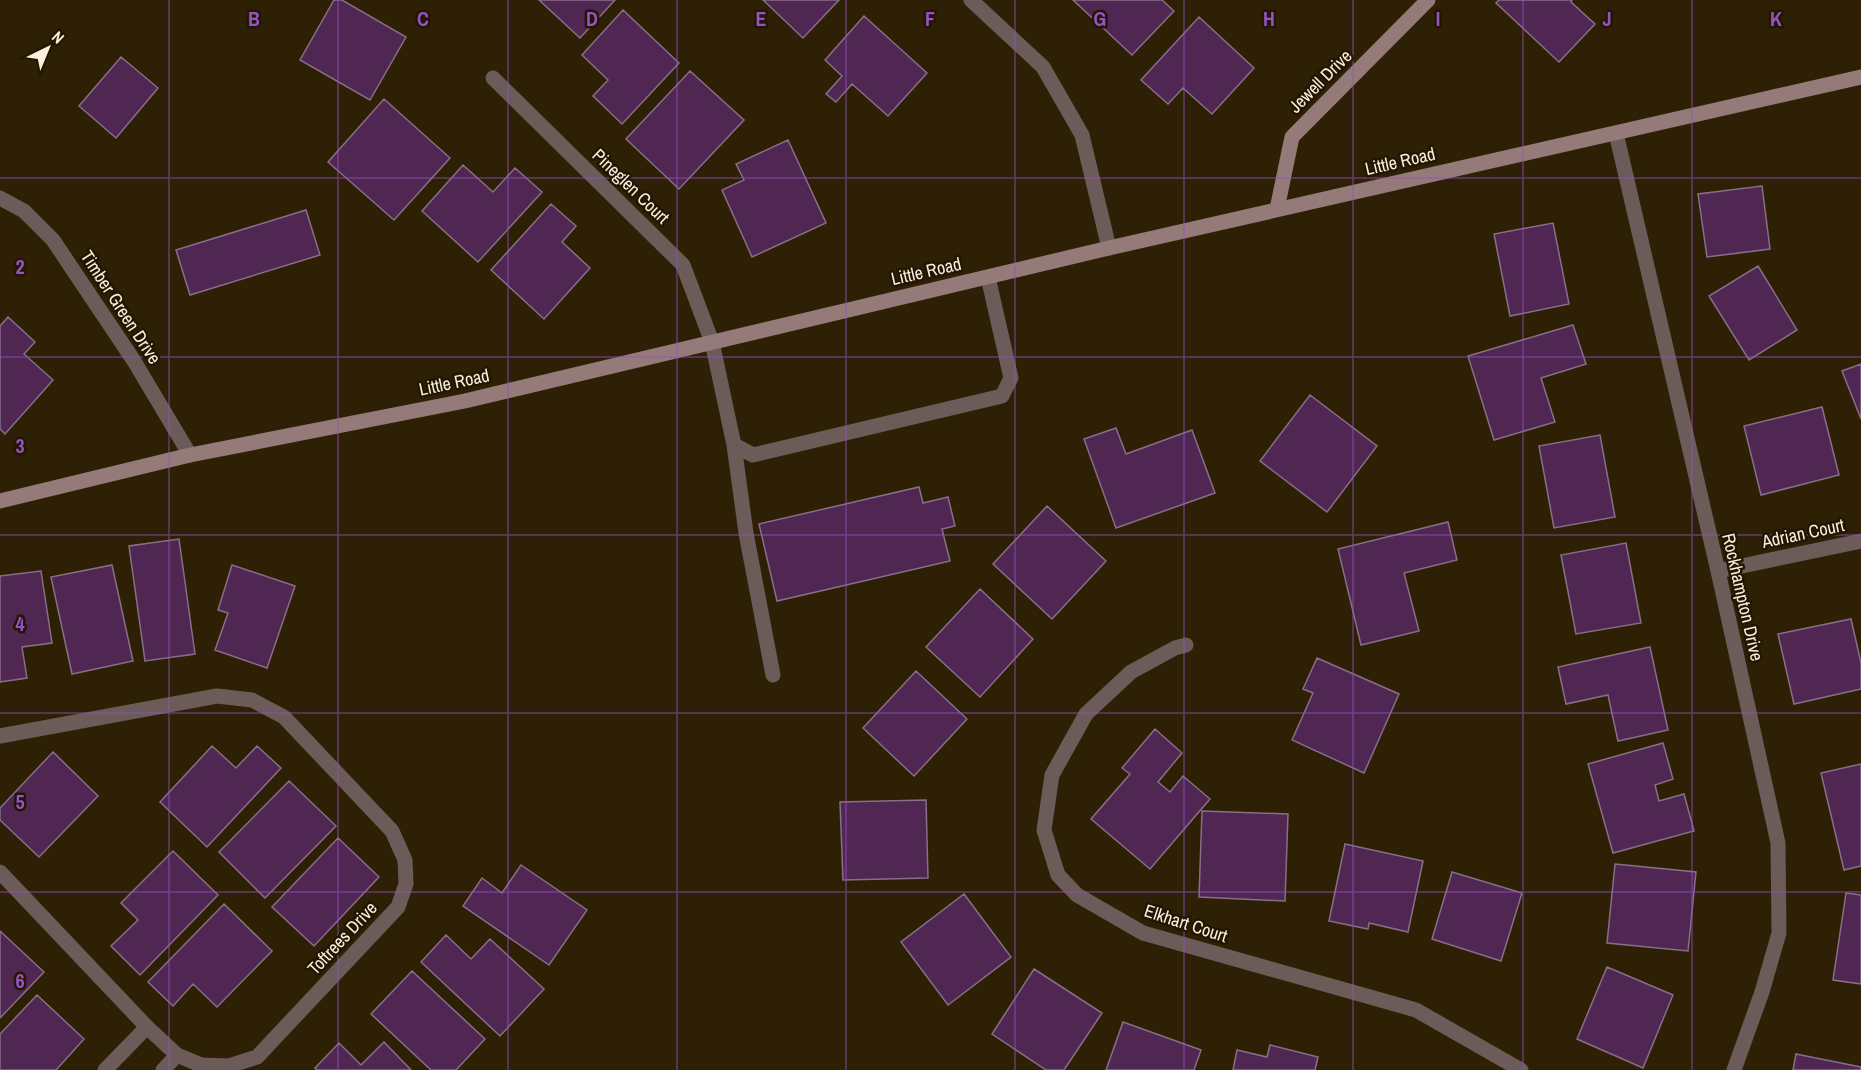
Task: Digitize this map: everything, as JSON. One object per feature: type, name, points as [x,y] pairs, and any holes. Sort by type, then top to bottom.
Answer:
[{"type":"street","points":[[971,0],[1043,67],[1082,135],[1109,248]]},
{"type":"street","name":"Jewell Drive","points":[[1277,209],[1292,137],[1428,0]]},
{"type":"street","name":"Little Road","points":[[0,501],[190,455],[465,401],[988,276],[1861,77]]},
{"type":"street","name":"Pineglen Court","points":[[493,78],[683,265],[712,342],[734,445],[746,533],[774,675]]},
{"type":"street","name":"Rockhampton Drive","points":[[1616,133],[1718,571],[1778,843],[1779,933],[1762,992],[1734,1070]]},
{"type":"street","name":"Timber Green Drive","points":[[0,198],[24,211],[53,240],[134,361],[190,455]]},
{"type":"street","points":[[734,445],[753,455],[1002,396],[1011,378],[988,276]]},
{"type":"street","name":"Adrian Court","points":[[1718,571],[1861,541]]},
{"type":"street","name":"Elkhart Court","points":[[1186,645],[1175,648],[1131,672],[1086,714],[1052,775],[1044,831],[1058,875],[1077,895],[1143,933],[1416,1010],[1521,1070]]},
{"type":"street","name":"Toftrees Drive","points":[[0,736],[217,696],[252,699],[284,717],[392,831],[405,860],[406,884],[398,907],[257,1057],[230,1066],[201,1065],[177,1055],[0,872]]},
{"type":"street","points":[[105,1070],[147,1026]]},
{"type":"street","points":[[163,1070],[177,1055]]},
{"type":"building","points":[[334,0],[342,0],[406,37],[370,100],[300,60]]},
{"type":"building","points":[[539,0],[615,0],[580,38]]},
{"type":"building","points":[[763,0],[839,0],[803,38]]},
{"type":"building","points":[[1073,0],[1162,0],[1174,11],[1132,55]]},
{"type":"building","points":[[1499,0],[1572,0],[1571,2],[1595,24],[1559,62],[1496,3]]},
{"type":"building","points":[[623,10],[679,63],[622,124],[593,96],[608,80],[582,55]]},
{"type":"building","points":[[864,16],[927,73],[888,116],[852,84],[836,102],[826,94],[842,76],[825,60]]},
{"type":"building","points":[[1199,17],[1254,68],[1212,114],[1183,88],[1168,104],[1141,80]]},
{"type":"building","points":[[121,57],[158,88],[116,138],[79,106]]},
{"type":"building","points":[[690,71],[744,120],[679,189],[626,139]]},
{"type":"building","points":[[384,99],[450,158],[394,220],[328,162]]},
{"type":"building","points":[[788,140],[826,223],[752,257],[722,190],[744,180],[736,164]]},
{"type":"building","points":[[463,165],[493,192],[515,168],[542,192],[478,262],[422,211]]},
{"type":"building","points":[[1762,186],[1770,249],[1707,257],[1698,194]]},
{"type":"building","points":[[551,204],[576,226],[562,242],[590,268],[544,319],[491,270]]},
{"type":"building","points":[[306,210],[320,255],[190,295],[176,250]]},
{"type":"building","points":[[1553,223],[1569,304],[1510,316],[1494,234]]},
{"type":"building","points":[[1758,266],[1797,330],[1749,360],[1709,296]]},
{"type":"building","points":[[8,317],[35,342],[24,354],[53,380],[5,434],[0,429],[0,326]]},
{"type":"building","points":[[1573,325],[1586,364],[1541,378],[1555,422],[1494,440],[1468,356]]},
{"type":"building","points":[[1861,364],[1861,419],[1842,371]]},
{"type":"building","points":[[1310,395],[1377,446],[1327,512],[1260,461]]},
{"type":"building","points":[[1822,407],[1839,475],[1761,495],[1744,426]]},
{"type":"building","points":[[1116,428],[1126,454],[1192,430],[1215,493],[1116,528],[1084,439]]},
{"type":"building","points":[[1600,435],[1615,517],[1554,528],[1539,446]]},
{"type":"building","points":[[919,487],[923,503],[948,497],[955,526],[942,529],[950,561],[777,601],[759,524]]},
{"type":"building","points":[[1047,506],[1106,561],[1052,619],[993,564]]},
{"type":"building","points":[[1448,522],[1457,560],[1404,573],[1419,631],[1361,645],[1338,549]]},
{"type":"building","points":[[179,539],[195,654],[145,661],[129,546]]},
{"type":"building","points":[[1626,543],[1641,623],[1576,634],[1561,555]]},
{"type":"building","points":[[112,565],[133,661],[72,674],[51,577]]},
{"type":"building","points":[[232,565],[295,586],[267,668],[215,650],[228,613],[218,610]]},
{"type":"building","points":[[41,571],[52,643],[22,647],[27,678],[0,682],[0,576]]},
{"type":"building","points":[[980,589],[1033,639],[980,697],[926,647]]},
{"type":"building","points":[[1851,619],[1861,663],[1861,689],[1794,704],[1778,634]]},
{"type":"building","points":[[1650,647],[1668,730],[1618,741],[1608,695],[1566,704],[1558,667]]},
{"type":"building","points":[[1317,658],[1399,694],[1364,773],[1292,740],[1313,693],[1303,689]]},
{"type":"building","points":[[916,671],[967,719],[914,776],[863,728]]},
{"type":"building","points":[[1155,729],[1182,753],[1158,782],[1170,792],[1183,776],[1210,799],[1150,869],[1091,819],[1130,774],[1122,768]]},
{"type":"building","points":[[1663,743],[1673,779],[1655,785],[1659,801],[1684,794],[1694,831],[1613,853],[1588,764]]},
{"type":"building","points":[[212,746],[236,768],[257,746],[281,768],[207,847],[160,802]]},
{"type":"building","points":[[53,752],[98,796],[39,857],[0,820],[0,808]]},
{"type":"building","points":[[1861,764],[1861,866],[1844,870],[1821,773]]},
{"type":"building","points":[[289,781],[336,826],[265,898],[219,852]]},
{"type":"building","points":[[926,800],[928,878],[843,880],[840,802]]},
{"type":"building","points":[[1202,811],[1288,814],[1285,901],[1199,897]]},
{"type":"building","points":[[338,838],[379,877],[314,946],[272,907]]},
{"type":"building","points":[[1345,844],[1423,861],[1408,932],[1369,923],[1368,929],[1329,921]]},
{"type":"building","points":[[173,851],[218,895],[140,975],[111,946],[138,920],[121,903]]},
{"type":"building","points":[[1615,864],[1696,872],[1688,951],[1607,943]]},
{"type":"building","points":[[521,865],[587,910],[549,965],[463,906],[482,878],[502,893]]},
{"type":"building","points":[[1452,872],[1522,893],[1501,961],[1432,939]]},
{"type":"building","points":[[1846,893],[1861,895],[1861,984],[1833,980]]},
{"type":"building","points":[[964,894],[1011,957],[948,1005],[901,942]]},
{"type":"building","points":[[224,904],[272,951],[217,1007],[193,984],[173,1006],[148,982]]},
{"type":"building","points":[[0,931],[44,972],[0,1018]]},
{"type":"building","points":[[446,935],[471,959],[490,939],[544,989],[500,1036],[421,962]]},
{"type":"building","points":[[1607,967],[1673,995],[1643,1068],[1577,1039]]},
{"type":"building","points":[[1034,969],[1102,1013],[1064,1070],[1046,1070],[992,1034]]},
{"type":"building","points":[[412,971],[485,1039],[456,1070],[431,1070],[371,1014]]},
{"type":"building","points":[[37,995],[84,1039],[56,1070],[0,1070],[0,1034]]},
{"type":"building","points":[[1123,1022],[1201,1050],[1194,1070],[1106,1070]]},
{"type":"building","points":[[384,1042],[411,1070],[317,1070],[315,1068],[339,1043],[361,1065]]},
{"type":"building","points":[[1270,1045],[1318,1057],[1315,1070],[1233,1070],[1237,1050],[1267,1057]]},
{"type":"building","points":[[1796,1054],[1861,1067],[1861,1070],[1793,1070]]}]
